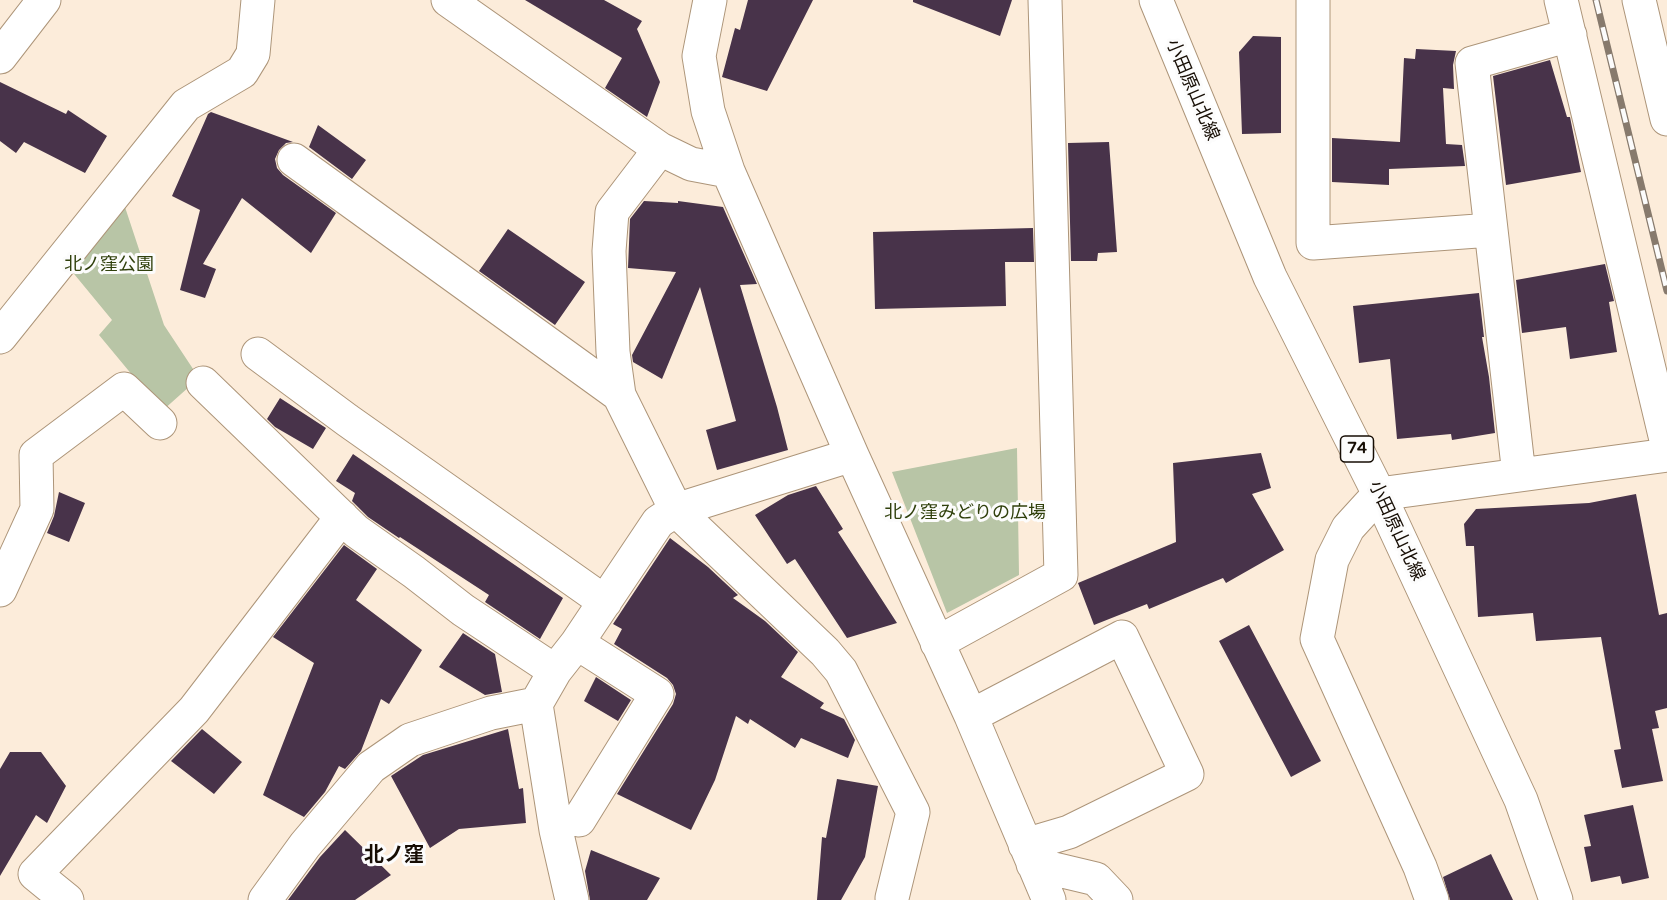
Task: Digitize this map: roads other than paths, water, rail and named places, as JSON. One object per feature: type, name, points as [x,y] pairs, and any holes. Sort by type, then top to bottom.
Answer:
[{"type":"street","points":[[0,57],[44,0]]},
{"type":"street","points":[[0,337],[186,105],[242,72],[253,54],[258,0]]},
{"type":"street","points":[[448,0],[660,149],[691,164],[728,171]]},
{"type":"street","points":[[710,0],[699,56],[708,111],[728,171],[852,455],[971,716],[1049,900]]},
{"type":"street","points":[[937,643],[1061,576],[1045,0]]},
{"type":"street","name":"小田原山北線","points":[[1156,0],[1270,277],[1379,494],[1521,800],[1556,900]]},
{"type":"street","points":[[1313,0],[1313,243],[1491,230]]},
{"type":"street","points":[[1561,0],[1667,444]]},
{"type":"street","points":[[1639,0],[1660,62],[1667,119]]},
{"type":"street","points":[[1519,475],[1472,63],[1570,35]]},
{"type":"street","points":[[660,149],[612,212],[609,251],[613,352],[619,395],[676,510],[825,652],[841,671],[913,812],[892,898]]},
{"type":"street","points":[[294,160],[619,395]]},
{"type":"street","points":[[258,354],[347,420],[605,602]]},
{"type":"street","points":[[202,383],[356,531],[463,610],[555,671]]},
{"type":"street","points":[[0,590],[37,509],[36,454],[124,389],[160,423]]},
{"type":"street","points":[[572,900],[556,830],[536,704],[555,671],[577,643],[658,522],[676,510],[852,455]]},
{"type":"street","points":[[1432,900],[1420,867],[1317,639],[1332,560],[1348,528],[1379,494],[1667,455]]},
{"type":"street","points":[[67,900],[35,874],[194,710],[342,517]]},
{"type":"street","points":[[971,716],[1122,637],[1187,774],[1029,854]]},
{"type":"street","points":[[577,643],[657,694],[579,820]]},
{"type":"street","points":[[265,900],[305,845],[371,767],[410,740],[491,713],[536,704]]},
{"type":"street","points":[[1029,854],[1096,879],[1116,900]]},
{"type":"railway","points":[[1596,0],[1667,291]]},
{"type":"district","name":"北ノ窪","points":[[394,856]]},
{"type":"park label","name":"北ノ窪公園","points":[[109,265]]},
{"type":"park label","name":"北ノ窪みどりの広場","points":[[965,513]]}]
